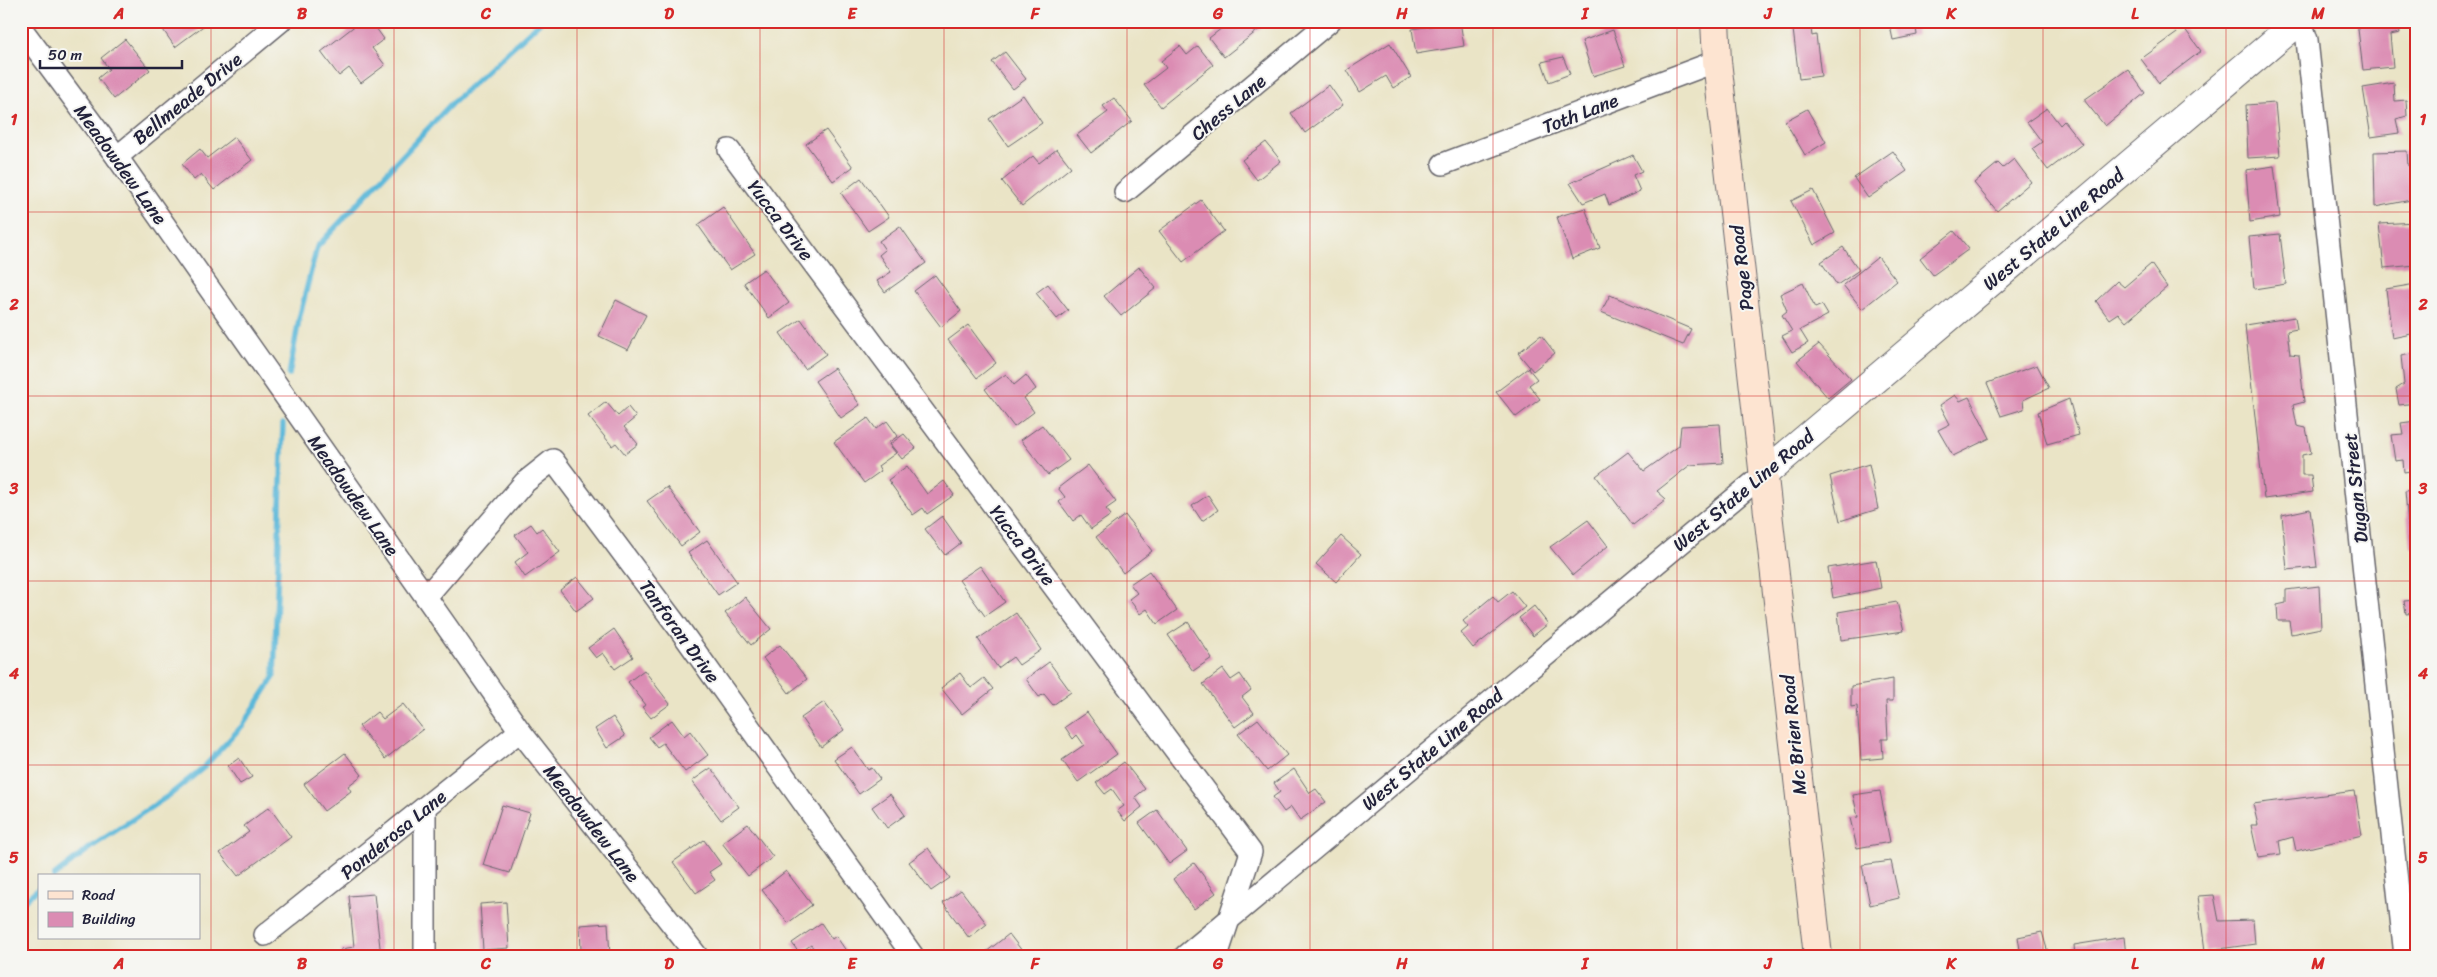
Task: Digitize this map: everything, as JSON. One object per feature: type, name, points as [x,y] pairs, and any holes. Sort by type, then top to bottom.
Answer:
[{"type":"main road","name":"Page Road","points":[[1715,21],[1717,61],[1765,473],[1768,514]]},
{"type":"main road","name":"Mc Brien Road","points":[[1768,514],[1818,956]]},
{"type":"street","name":"Bellmeade Drive","points":[[117,156],[281,21]]},
{"type":"street","name":"Chess Lane","points":[[1125,192],[1330,21]]},
{"type":"street","name":"West State Line Road","points":[[1185,956],[1765,473],[2300,21]]},
{"type":"street","name":"Dugan Street","points":[[2300,21],[2308,50],[2405,956]]},
{"type":"street","name":"Meadowdew Lane","points":[[21,28],[117,156],[520,732],[697,956]]},
{"type":"street","name":"Toth Lane","points":[[1443,164],[1717,61]]},
{"type":"street","name":"Yucca Drive","points":[[728,150],[1251,852],[1217,956]]},
{"type":"street","name":"Tanforan Drive","points":[[426,597],[524,483],[553,460],[678,627],[913,956]]},
{"type":"street","name":"Ponderosa Lane","points":[[265,935],[520,732]]},
{"type":"street","points":[[425,809],[425,956]]},
{"type":"building","points":[[157,21],[210,21],[175,47]]},
{"type":"building","points":[[361,21],[371,21],[384,39],[372,48],[385,65],[361,83],[349,68],[339,76],[321,52]]},
{"type":"building","points":[[392,21],[403,21],[396,27]]},
{"type":"building","points":[[1231,21],[1264,21],[1266,24],[1224,57],[1209,38]]},
{"type":"building","points":[[1460,21],[1464,46],[1416,54],[1412,29]]},
{"type":"building","points":[[1792,21],[1810,21],[1812,36],[1816,35],[1821,76],[1799,79]]},
{"type":"building","points":[[1889,21],[1915,21],[1917,35],[1893,40]]},
{"type":"building","points":[[2243,21],[2256,21],[2247,26]]},
{"type":"building","points":[[2357,21],[2398,21],[2400,33],[2390,35],[2393,67],[2363,70]]},
{"type":"building","points":[[2184,28],[2201,51],[2159,83],[2141,59]]},
{"type":"building","points":[[1613,30],[1625,66],[1593,76],[1582,41]]},
{"type":"building","points":[[125,39],[150,70],[114,99],[98,78],[109,69],[101,58]]},
{"type":"building","points":[[1390,43],[1411,77],[1393,88],[1386,76],[1360,92],[1347,70]]},
{"type":"building","points":[[1180,46],[1187,55],[1198,46],[1213,65],[1161,107],[1144,85],[1166,68],[1161,61]]},
{"type":"building","points":[[1005,52],[1026,79],[1013,89],[992,62]]},
{"type":"building","points":[[1563,57],[1570,74],[1549,82],[1542,62]]},
{"type":"building","points":[[2128,69],[2145,93],[2105,126],[2084,100]]},
{"type":"building","points":[[2394,83],[2395,101],[2406,100],[2407,116],[2396,119],[2399,133],[2371,137],[2363,88]]},
{"type":"building","points":[[1329,85],[1343,105],[1305,133],[1291,113]]},
{"type":"building","points":[[1023,95],[1042,123],[1008,146],[989,119]]},
{"type":"building","points":[[1114,98],[1132,121],[1091,153],[1077,135],[1108,112],[1103,106]]},
{"type":"building","points":[[2275,103],[2280,156],[2248,158],[2246,105]]},
{"type":"building","points":[[2047,108],[2060,125],[2064,121],[2082,144],[2048,170],[2032,149],[2042,142],[2027,122]]},
{"type":"building","points":[[1807,109],[1826,142],[1805,155],[1785,121]]},
{"type":"building","points":[[826,130],[853,167],[833,181],[806,144]]},
{"type":"building","points":[[234,137],[252,160],[214,190],[201,174],[194,180],[182,164],[200,149],[207,158]]},
{"type":"building","points":[[1266,142],[1281,161],[1257,180],[1242,160]]},
{"type":"building","points":[[1057,149],[1071,167],[1022,206],[1002,181],[1033,156],[1039,163]]},
{"type":"building","points":[[1893,151],[1907,171],[1868,198],[1854,178]]},
{"type":"building","points":[[2407,151],[2408,166],[2416,165],[2416,181],[2409,182],[2411,200],[2375,207],[2374,152]]},
{"type":"building","points":[[1633,155],[1642,171],[1633,175],[1640,191],[1609,205],[1605,194],[1583,203],[1570,183]]},
{"type":"building","points":[[2014,159],[2031,182],[1997,211],[1974,183],[1998,163],[2003,168]]},
{"type":"building","points":[[2274,166],[2280,217],[2250,222],[2246,170]]},
{"type":"building","points":[[861,178],[889,217],[868,231],[841,193]]},
{"type":"building","points":[[1813,190],[1835,233],[1814,245],[1791,201]]},
{"type":"building","points":[[1201,200],[1224,231],[1183,262],[1159,231]]},
{"type":"building","points":[[723,207],[755,254],[730,270],[698,225]]},
{"type":"building","points":[[1585,208],[1600,248],[1572,259],[1557,217]]},
{"type":"building","points":[[2416,222],[2416,265],[2384,268],[2379,224]]},
{"type":"building","points":[[900,226],[926,263],[885,292],[877,281],[891,272],[879,255],[885,250],[879,241]]},
{"type":"building","points":[[1954,231],[1969,249],[1933,275],[1920,258]]},
{"type":"building","points":[[2280,234],[2286,284],[2254,289],[2249,237]]},
{"type":"building","points":[[1843,247],[1859,270],[1837,285],[1821,262]]},
{"type":"building","points":[[1878,257],[1897,281],[1862,309],[1843,285]]},
{"type":"building","points":[[2151,264],[2167,287],[2126,322],[2118,313],[2109,319],[2096,301],[2117,281],[2124,287]]},
{"type":"building","points":[[1139,267],[1156,288],[1121,316],[1104,296]]},
{"type":"building","points":[[764,269],[789,303],[769,318],[744,283]]},
{"type":"building","points":[[935,275],[961,311],[941,327],[914,291]]},
{"type":"building","points":[[1803,283],[1815,308],[1822,305],[1828,315],[1800,330],[1808,343],[1792,352],[1782,336],[1792,331],[1782,315],[1787,311],[1780,294]]},
{"type":"building","points":[[1048,284],[1068,310],[1057,319],[1036,293]]},
{"type":"building","points":[[2416,284],[2416,333],[2392,338],[2386,289]]},
{"type":"building","points":[[1610,295],[1691,329],[1683,345],[1601,312]]},
{"type":"building","points":[[616,300],[646,315],[628,350],[599,336]]},
{"type":"building","points":[[2295,317],[2297,329],[2287,331],[2290,354],[2299,355],[2304,402],[2293,405],[2297,426],[2306,428],[2311,453],[2302,455],[2302,475],[2311,475],[2313,492],[2264,499],[2245,325]]},
{"type":"building","points":[[801,319],[826,354],[805,369],[780,333]]},
{"type":"building","points":[[968,325],[996,363],[977,378],[948,340]]},
{"type":"building","points":[[1541,335],[1555,353],[1533,371],[1518,353]]},
{"type":"building","points":[[1819,344],[1851,379],[1828,398],[1797,361]]},
{"type":"building","points":[[2416,353],[2416,403],[2399,405],[2396,389],[2404,384],[2401,356]]},
{"type":"building","points":[[2037,365],[2049,388],[2023,400],[2024,409],[2001,416],[1987,383]]},
{"type":"building","points":[[834,368],[860,405],[841,418],[815,381]]},
{"type":"building","points":[[1528,368],[1537,379],[1529,385],[1540,399],[1516,417],[1496,392]]},
{"type":"building","points":[[1006,374],[1014,385],[1026,375],[1036,389],[1024,398],[1034,412],[1014,427],[985,389]]},
{"type":"building","points":[[1955,395],[1960,401],[1969,397],[1990,438],[1953,456],[1938,430],[1950,424],[1940,405]]},
{"type":"building","points":[[2069,399],[2079,435],[2047,444],[2038,412]]},
{"type":"building","points":[[606,402],[618,416],[628,407],[636,417],[624,427],[638,444],[625,454],[616,443],[612,446],[588,416]]},
{"type":"building","points":[[868,418],[876,429],[887,421],[898,436],[888,443],[896,453],[878,466],[881,471],[864,483],[834,442]]},
{"type":"building","points":[[2416,421],[2416,470],[2404,472],[2403,460],[2395,461],[2391,435],[2403,434],[2401,423]]},
{"type":"building","points":[[1720,424],[1723,463],[1690,465],[1657,491],[1666,499],[1633,525],[1596,476],[1628,452],[1644,471],[1679,446],[1681,426]]},
{"type":"building","points":[[1042,425],[1069,460],[1048,475],[1021,440]]},
{"type":"building","points":[[904,434],[916,448],[902,459],[890,444]]},
{"type":"building","points":[[1869,464],[1878,509],[1840,521],[1830,476]]},
{"type":"building","points":[[1088,465],[1116,502],[1106,509],[1111,515],[1091,529],[1081,515],[1073,521],[1059,502],[1065,497],[1058,488]]},
{"type":"building","points":[[907,466],[927,494],[944,481],[954,495],[927,514],[923,508],[913,515],[888,480]]},
{"type":"building","points":[[667,487],[700,532],[681,546],[647,501]]},
{"type":"building","points":[[2416,490],[2416,547],[2410,548],[2405,491]]},
{"type":"building","points":[[1208,495],[1218,510],[1202,521],[1192,506]]},
{"type":"building","points":[[2310,509],[2317,567],[2287,570],[2282,515]]},
{"type":"building","points":[[1125,515],[1152,551],[1123,573],[1096,537]]},
{"type":"building","points":[[942,516],[961,543],[945,555],[925,529]]},
{"type":"building","points":[[1588,520],[1608,546],[1573,575],[1550,547]]},
{"type":"building","points":[[531,524],[537,532],[542,528],[560,552],[525,577],[515,562],[528,552],[515,535]]},
{"type":"building","points":[[1341,536],[1361,554],[1336,582],[1316,564]]},
{"type":"building","points":[[707,540],[737,582],[718,595],[688,553]]},
{"type":"building","points":[[1876,560],[1881,588],[1833,598],[1828,568]]},
{"type":"building","points":[[980,566],[1005,602],[985,616],[959,580]]},
{"type":"building","points":[[1149,571],[1177,610],[1157,624],[1147,609],[1140,614],[1129,599],[1137,593],[1130,584]]},
{"type":"building","points":[[577,577],[594,598],[576,611],[560,590]]},
{"type":"building","points":[[2319,586],[2321,628],[2291,634],[2289,621],[2278,621],[2277,605],[2286,603],[2286,590]]},
{"type":"building","points":[[1512,591],[1525,607],[1473,648],[1461,633],[1468,627],[1463,621],[1493,596],[1498,602]]},
{"type":"building","points":[[745,597],[771,629],[751,645],[725,613]]},
{"type":"building","points":[[2416,600],[2416,613],[2406,614],[2404,601]]},
{"type":"building","points":[[1897,602],[1904,631],[1841,640],[1838,612]]},
{"type":"building","points":[[1534,606],[1548,624],[1533,636],[1519,618]]},
{"type":"building","points":[[1016,613],[1041,650],[1019,665],[1013,657],[998,668],[978,639]]},
{"type":"building","points":[[1188,622],[1212,658],[1193,671],[1168,635]]},
{"type":"building","points":[[614,629],[633,657],[615,669],[603,653],[596,658],[588,648]]},
{"type":"building","points":[[780,645],[807,679],[789,693],[763,658]]},
{"type":"building","points":[[1049,662],[1071,692],[1053,705],[1044,694],[1039,697],[1026,679]]},
{"type":"building","points":[[1223,669],[1231,680],[1240,674],[1251,690],[1242,697],[1254,713],[1235,727],[1203,684]]},
{"type":"building","points":[[644,670],[670,704],[651,718],[642,707],[646,705],[628,682]]},
{"type":"building","points":[[960,673],[971,688],[984,678],[993,689],[962,714],[941,688]]},
{"type":"building","points":[[1893,679],[1893,701],[1886,701],[1888,739],[1882,739],[1883,758],[1861,760],[1857,706],[1851,707],[1851,686]]},
{"type":"building","points":[[824,702],[844,730],[821,747],[801,718]]},
{"type":"building","points":[[403,704],[423,729],[385,759],[359,726],[377,712],[383,719]]},
{"type":"building","points":[[1087,712],[1117,754],[1078,782],[1062,760],[1084,745],[1077,735],[1073,739],[1065,727]]},
{"type":"building","points":[[613,717],[625,736],[607,748],[595,729]]},
{"type":"building","points":[[1258,719],[1287,755],[1267,771],[1238,734]]},
{"type":"building","points":[[672,720],[684,736],[690,731],[708,755],[685,772],[663,743],[657,747],[649,737]]},
{"type":"building","points":[[852,747],[868,770],[872,768],[880,779],[859,794],[834,759]]},
{"type":"building","points":[[345,753],[362,775],[348,786],[351,791],[324,811],[304,784]]},
{"type":"building","points":[[239,758],[252,777],[240,784],[228,766]]},
{"type":"building","points":[[1124,762],[1145,789],[1135,797],[1142,807],[1125,821],[1117,811],[1124,806],[1112,789],[1105,794],[1096,783]]},
{"type":"building","points":[[711,768],[739,807],[721,820],[692,781]]},
{"type":"building","points":[[1294,769],[1310,793],[1316,789],[1326,802],[1300,820],[1291,807],[1284,812],[1273,797],[1280,792],[1274,783]]},
{"type":"building","points":[[1880,791],[1890,842],[1857,848],[1850,818],[1858,817],[1853,795]]},
{"type":"building","points":[[2355,791],[2362,835],[2296,851],[2293,837],[2279,841],[2281,854],[2258,857],[2251,825],[2258,825],[2253,804]]},
{"type":"building","points":[[890,794],[905,815],[887,828],[872,807]]},
{"type":"building","points":[[502,805],[530,813],[510,873],[483,865]]},
{"type":"building","points":[[269,807],[291,837],[238,876],[220,853],[249,832],[244,826]]},
{"type":"building","points":[[1157,810],[1187,851],[1169,864],[1139,823]]},
{"type":"building","points":[[748,824],[773,857],[748,876],[722,843]]},
{"type":"building","points":[[704,840],[721,864],[709,872],[715,880],[696,893],[673,862]]},
{"type":"building","points":[[928,848],[950,878],[931,891],[909,862]]},
{"type":"building","points":[[1891,861],[1899,898],[1870,905],[1862,865]]},
{"type":"building","points":[[1194,863],[1216,893],[1194,909],[1173,879]]},
{"type":"building","points":[[786,871],[812,905],[788,923],[762,890]]},
{"type":"building","points":[[961,890],[987,924],[969,938],[943,903]]},
{"type":"building","points":[[374,894],[381,956],[341,956],[341,949],[354,947],[349,896]]},
{"type":"building","points":[[2214,895],[2219,921],[2253,920],[2255,944],[2205,951],[2198,896]]},
{"type":"building","points":[[506,902],[509,948],[483,950],[480,904]]},
{"type":"building","points":[[608,923],[610,956],[570,956],[570,952],[581,951],[580,925]]},
{"type":"building","points":[[821,923],[832,939],[836,936],[849,955],[819,956],[811,945],[799,953],[792,943]]},
{"type":"building","points":[[2042,932],[2049,956],[2021,956],[2018,937]]},
{"type":"building","points":[[1009,934],[1026,956],[981,956]]},
{"type":"building","points":[[2124,937],[2126,956],[2075,956],[2074,945]]},
{"type":"waterway","points":[[289,375],[299,319],[317,247],[451,104],[541,21]]},
{"type":"waterway","points":[[57,874],[91,847],[171,794],[204,767],[243,725],[274,677],[283,424]]},
{"type":"waterway","points":[[21,903],[38,889]]}]
